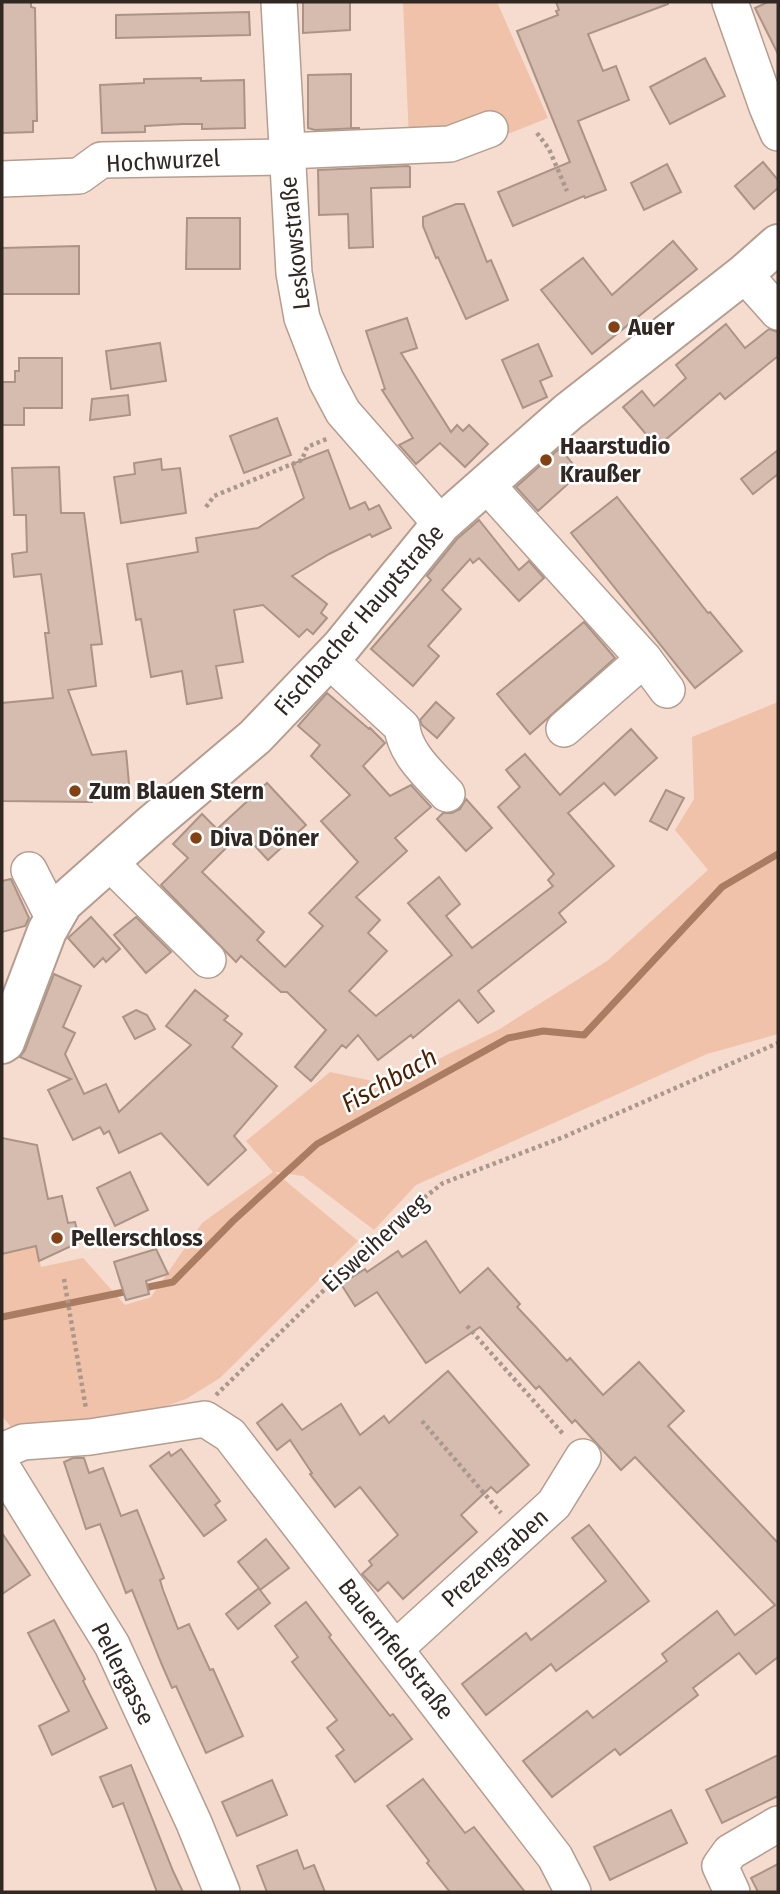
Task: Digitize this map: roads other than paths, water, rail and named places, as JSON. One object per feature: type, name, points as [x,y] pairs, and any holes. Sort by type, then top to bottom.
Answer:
[{"type":"main road","name":"Fischbacher Hauptstraße","points":[[2,1044],[47,931],[63,903],[255,737],[329,660],[441,524],[568,412],[744,274],[778,244]]},
{"type":"street","name":"Leskowstraße","points":[[279,2],[294,273],[302,318],[326,380],[343,412],[441,524]]},
{"type":"street","points":[[730,2],[778,132]]},
{"type":"street","name":"Hochwurzel","points":[[2,179],[79,176],[101,160],[450,145],[490,129]]},
{"type":"street","points":[[744,274],[778,312]]},
{"type":"street","points":[[485,484],[644,659],[667,690]]},
{"type":"street","points":[[564,729],[644,659]]},
{"type":"street","points":[[329,660],[402,727],[404,740],[421,765],[447,794]]},
{"type":"street","points":[[109,862],[208,960]]},
{"type":"street","points":[[29,870],[54,919]]},
{"type":"street","name":"Bauernfeldstraße","points":[[2,1451],[23,1442],[90,1437],[205,1419],[230,1435],[555,1857],[573,1892]]},
{"type":"street","name":"Prezengraben","points":[[395,1648],[554,1504],[583,1457]]},
{"type":"street","name":"Pellergasse","points":[[2,1467],[112,1645],[194,1823],[222,1892]]},
{"type":"street","points":[[732,1892],[720,1866],[730,1852],[778,1824]]},
{"type":"waterway","name":"Fischbach","points":[[2,1317],[173,1282],[233,1221],[317,1144],[508,1038],[543,1031],[584,1035],[722,887],[778,854]]},
{"type":"place","name":"Auer","points":[[614,327]]},
{"type":"place","name":"Haarstudio Kraußer","points":[[546,460]]},
{"type":"place","name":"Zum Blauen Stern","points":[[75,791]]},
{"type":"place","name":"Diva Döner","points":[[196,838]]},
{"type":"place","name":"Pellerschloss","points":[[57,1238]]}]
